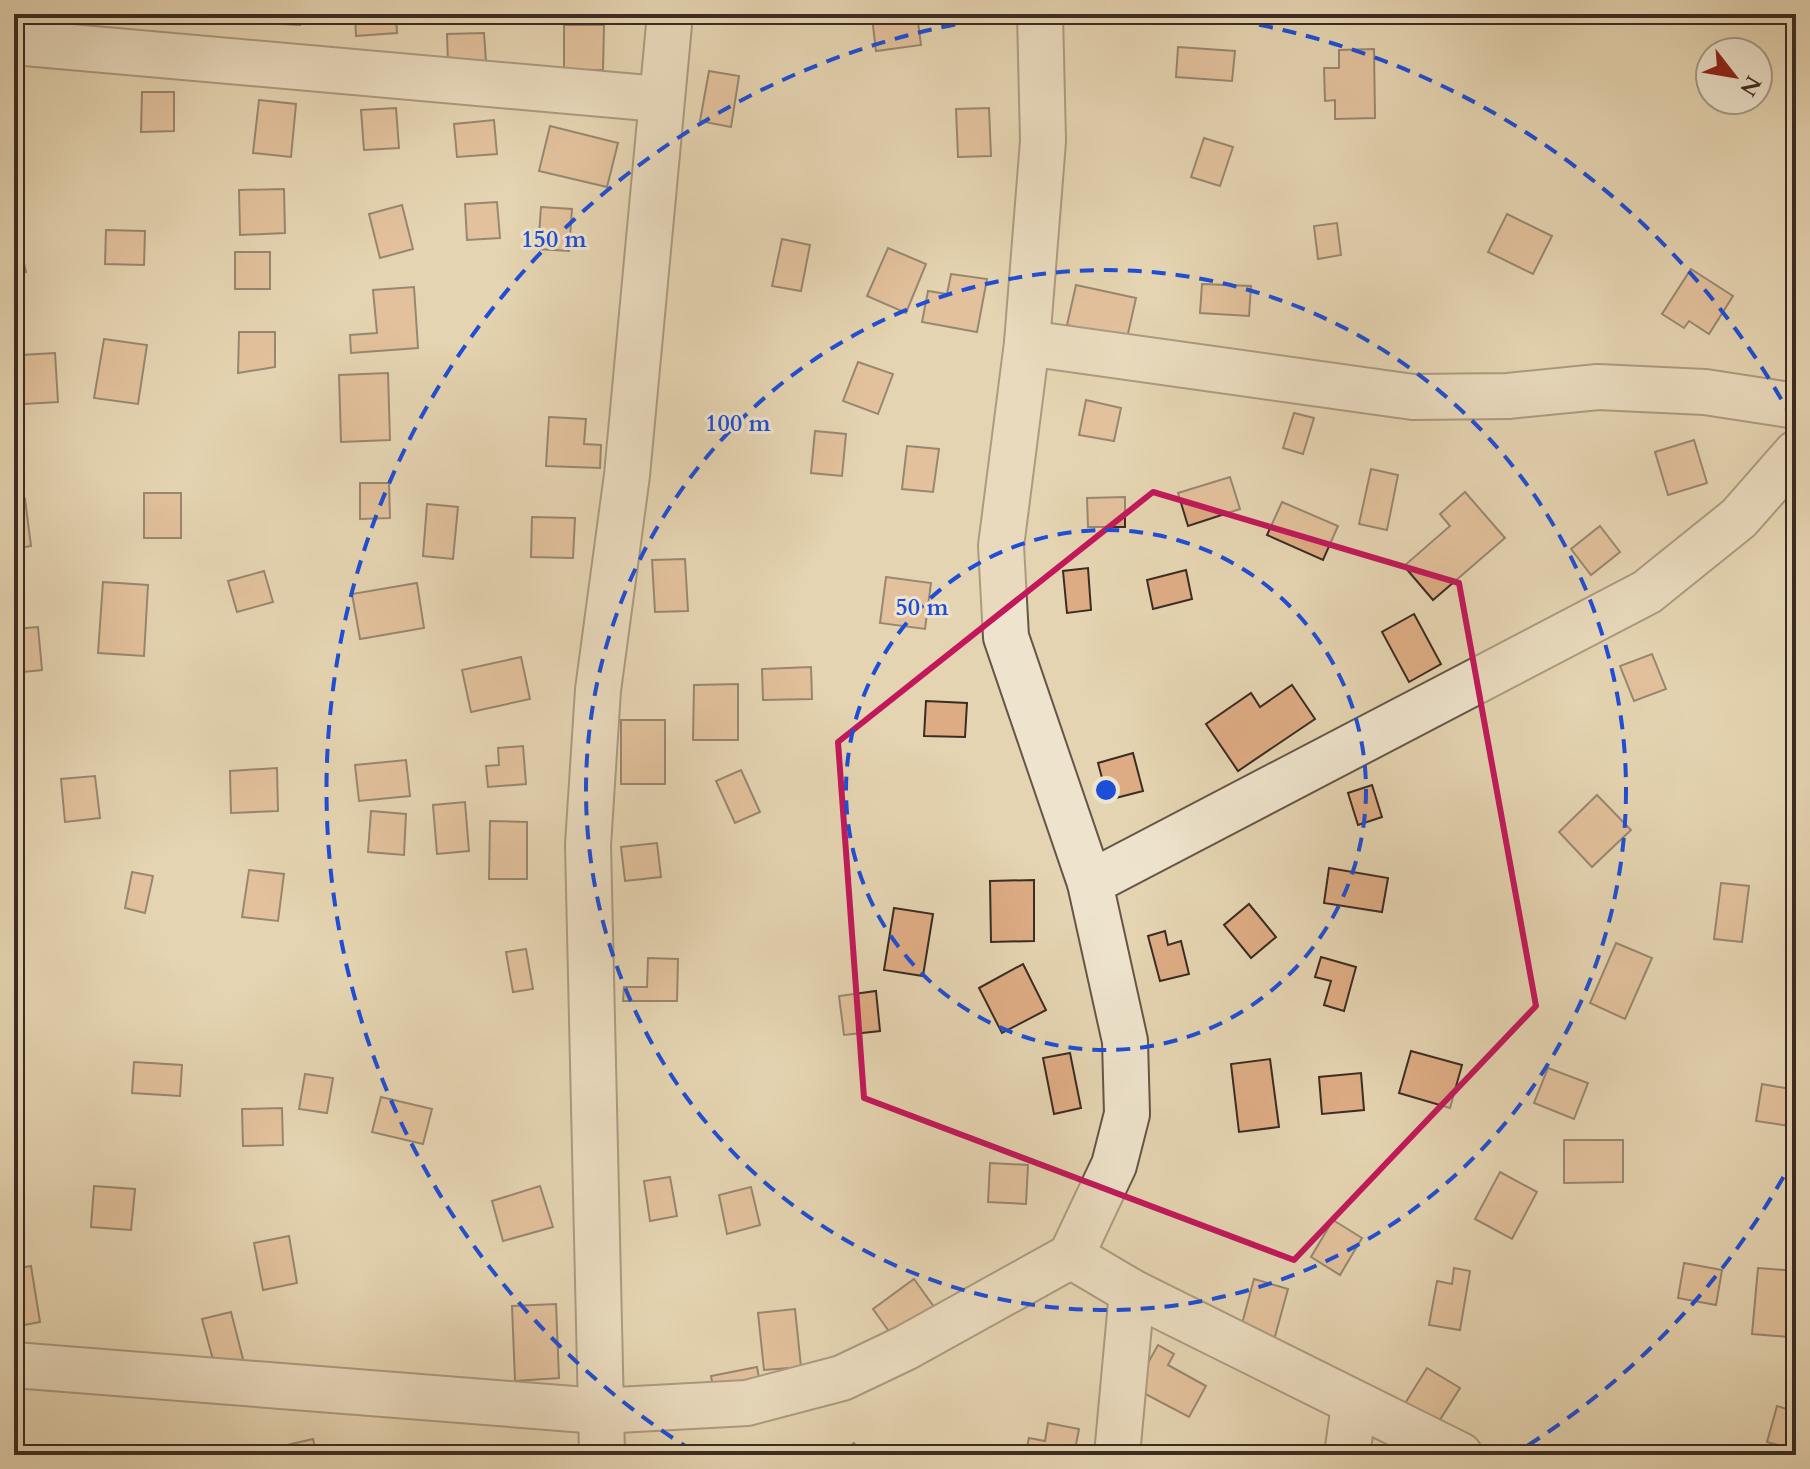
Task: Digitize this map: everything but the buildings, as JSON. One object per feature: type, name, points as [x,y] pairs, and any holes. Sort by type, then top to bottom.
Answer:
[{"type":"street","points":[[602,1455],[588,845],[598,690],[643,326],[659,99],[670,14]]},
{"type":"street","points":[[14,1365],[599,1411],[747,1403],[842,1378],[905,1348],[1071,1256],[1114,1165],[1127,1114],[1125,1041],[1090,883],[1006,637],[1001,546],[1027,343],[1043,141],[1040,14]]},
{"type":"street","points":[[14,42],[659,99]]},
{"type":"street","points":[[1027,343],[1413,397],[1508,396],[1598,387],[1705,392],[1796,406]]},
{"type":"street","points":[[1090,883],[1647,592],[1739,518],[1796,453]]},
{"type":"street","points":[[1071,1256],[1132,1292],[1460,1455]]},
{"type":"street","points":[[1117,1455],[1132,1292]]},
{"type":"street","points":[[1347,1455],[1354,1405]]},
{"type":"highlighted area","points":[[1153,492],[1459,583],[1536,1006],[1294,1260],[864,1098],[838,742]]}]
